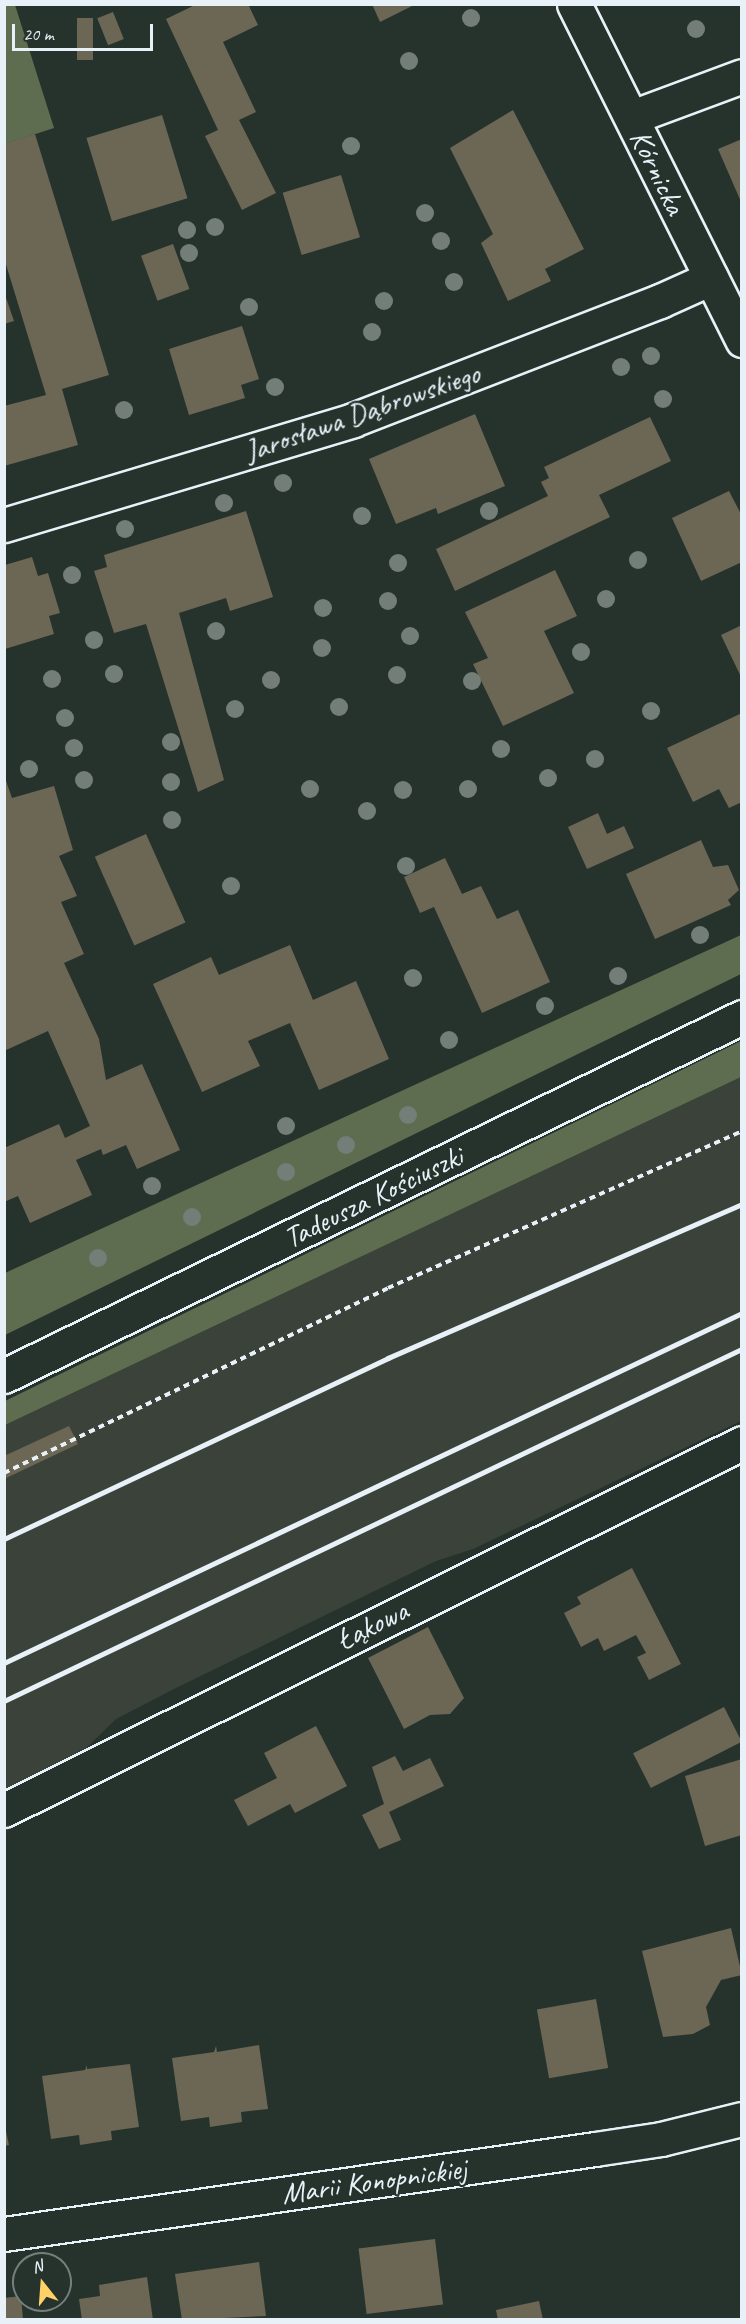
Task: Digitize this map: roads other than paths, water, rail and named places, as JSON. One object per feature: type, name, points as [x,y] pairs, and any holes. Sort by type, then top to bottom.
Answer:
[{"type":"street","name":"Kórnicka","points":[[574,4],[741,340]]},
{"type":"street","points":[[632,117],[741,75]]},
{"type":"street","name":"Jarosława Dąbrowskiego","points":[[4,525],[353,420],[575,335],[711,278]]},
{"type":"street","name":"Tadeusza Kościuszki","points":[[4,1376],[741,1017]]},
{"type":"street","name":"Łąkowa","points":[[4,1810],[741,1443]]},
{"type":"street","name":"Marii Konopnickiej","points":[[4,2234],[606,2148],[661,2139],[741,2119]]},
{"type":"railway","points":[[4,1539],[388,1358],[742,1204]]},
{"type":"railway","points":[[4,1663],[742,1313]]},
{"type":"railway","points":[[4,1701],[742,1349]]}]
